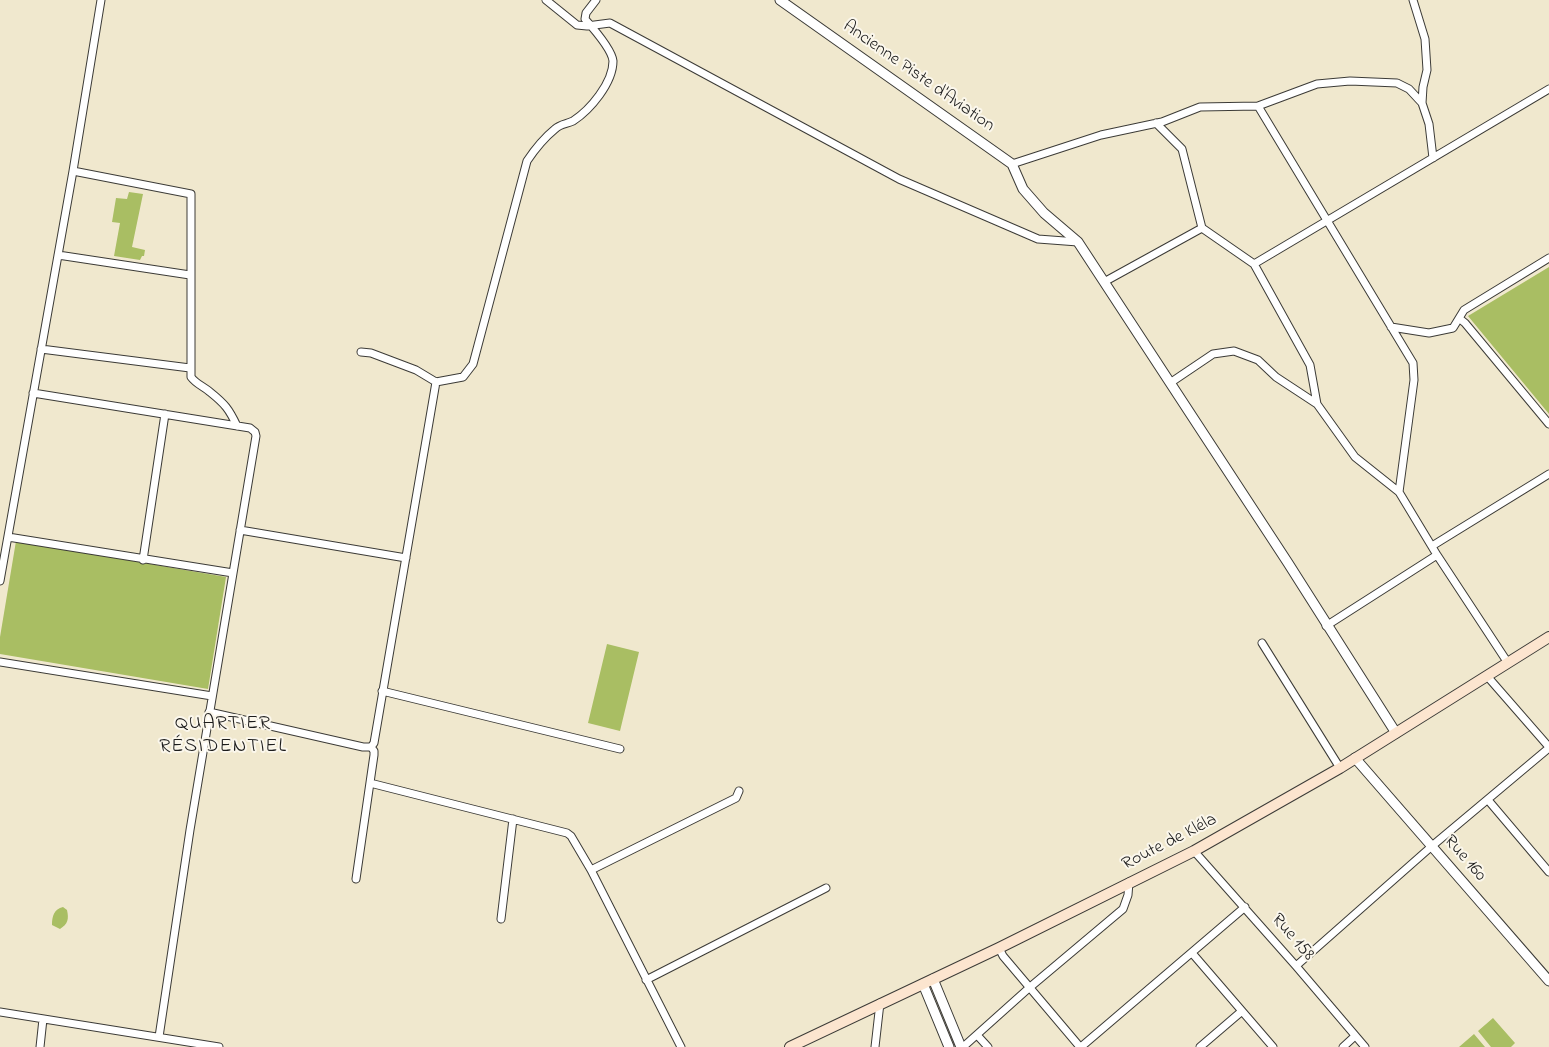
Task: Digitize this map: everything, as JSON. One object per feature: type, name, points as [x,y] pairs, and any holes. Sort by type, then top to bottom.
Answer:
[{"type":"main road","name":"Route de Kléla","points":[[790,1047],[999,948],[1194,850],[1340,768],[1548,640]]},
{"type":"street","points":[[0,581],[73,171],[101,0]]},
{"type":"street","points":[[546,0],[577,25],[590,26],[610,23],[899,179],[1038,239],[1078,242]]},
{"type":"street","points":[[361,352],[372,353],[416,370],[436,382],[463,377],[472,364],[527,161],[540,143],[557,127],[572,121],[598,99],[610,76],[613,60],[586,19],[586,13],[596,0]]},
{"type":"street","name":"Ancienne Piste d'Aviation","points":[[780,0],[1012,164]]},
{"type":"street","points":[[1412,0],[1425,39],[1428,70],[1423,87],[1422,103],[1429,124],[1433,158]]},
{"type":"street","points":[[1396,733],[1326,626],[1288,563],[1078,242],[1044,213],[1023,189],[1012,164],[1102,135],[1156,123],[1200,107],[1258,106],[1317,84],[1350,81],[1396,83],[1409,89],[1422,103]]},
{"type":"street","points":[[1254,264],[1549,89]]},
{"type":"street","points":[[1258,106],[1413,363],[1414,380],[1399,492]]},
{"type":"street","points":[[1156,123],[1182,149],[1202,228],[1254,264],[1310,365],[1317,404]]},
{"type":"street","points":[[73,171],[191,194],[191,377],[195,383],[208,390],[228,408],[238,426]]},
{"type":"street","points":[[1104,282],[1202,228]]},
{"type":"street","points":[[58,255],[190,275]]},
{"type":"street","points":[[1391,326],[1429,333],[1453,328],[1460,320],[1464,310],[1549,258]]},
{"type":"street","points":[[1460,320],[1465,323],[1549,424]]},
{"type":"street","points":[[41,349],[190,368]]},
{"type":"street","points":[[1170,383],[1213,354],[1234,351],[1258,360],[1276,377],[1317,404],[1355,457],[1399,492],[1437,555],[1508,663]]},
{"type":"street","points":[[371,747],[374,743],[436,382]]},
{"type":"street","points":[[33,394],[238,426],[255,432],[256,439],[209,712],[159,1037]]},
{"type":"street","points":[[143,560],[165,414]]},
{"type":"street","points":[[1432,546],[1549,474]]},
{"type":"street","points":[[240,530],[406,558]]},
{"type":"street","points":[[8,537],[233,573]]},
{"type":"street","points":[[1326,626],[1437,555]]},
{"type":"street","points":[[1262,643],[1340,768]]},
{"type":"street","points":[[0,662],[212,696]]},
{"type":"street","points":[[1296,966],[1432,846],[1549,747],[1487,676]]},
{"type":"street","points":[[382,691],[620,749]]},
{"type":"street","points":[[209,712],[362,747],[371,747]]},
{"type":"street","points":[[356,879],[374,755],[371,747]]},
{"type":"street","name":"Rue 160","points":[[1355,758],[1548,977]]},
{"type":"street","points":[[370,783],[567,833],[571,836],[591,870],[681,1047]]},
{"type":"street","points":[[591,870],[736,798],[739,791]]},
{"type":"street","points":[[1488,800],[1549,871]]},
{"type":"street","points":[[500,919],[513,819]]},
{"type":"street","name":"Rue 158","points":[[1194,850],[1365,1047]]},
{"type":"street","points":[[933,979],[962,1047],[1123,909],[1128,895],[1129,882]]},
{"type":"street","points":[[646,980],[826,888]]},
{"type":"street","points":[[999,948],[1003,956],[1029,988],[1080,1047],[1245,907]]},
{"type":"street","points":[[1192,953],[1273,1047]]},
{"type":"street","points":[[922,984],[948,1047]]},
{"type":"street","points":[[875,1047],[880,1003]]},
{"type":"street","points":[[1200,1047],[1242,1011]]},
{"type":"street","points":[[0,1012],[219,1047]]},
{"type":"street","points":[[40,1047],[44,1019]]},
{"type":"street","points":[[977,1036],[988,1047]]},
{"type":"street","points":[[1343,1047],[1355,1036]]},
{"type":"green space","points":[[129,192],[143,194],[132,247],[145,250],[144,256],[140,260],[114,256],[120,223],[112,222],[116,198],[127,199]]},
{"type":"green space","points":[[1549,267],[1549,414],[1468,316]]},
{"type":"green space","points":[[16,541],[226,577],[208,689],[0,654],[0,637]]},
{"type":"green space","points":[[607,644],[639,652],[620,731],[588,723]]},
{"type":"green space","points":[[63,907],[67,910],[68,919],[60,929],[52,925],[52,919],[54,913]]},
{"type":"green space","points":[[1493,1018],[1515,1043],[1511,1047],[1491,1047],[1478,1031]]},
{"type":"green space","points":[[1474,1034],[1485,1047],[1459,1047]]},
{"type":"district","name":"QUARTIER RÉSIDENTIEL","points":[[223,736]]}]
